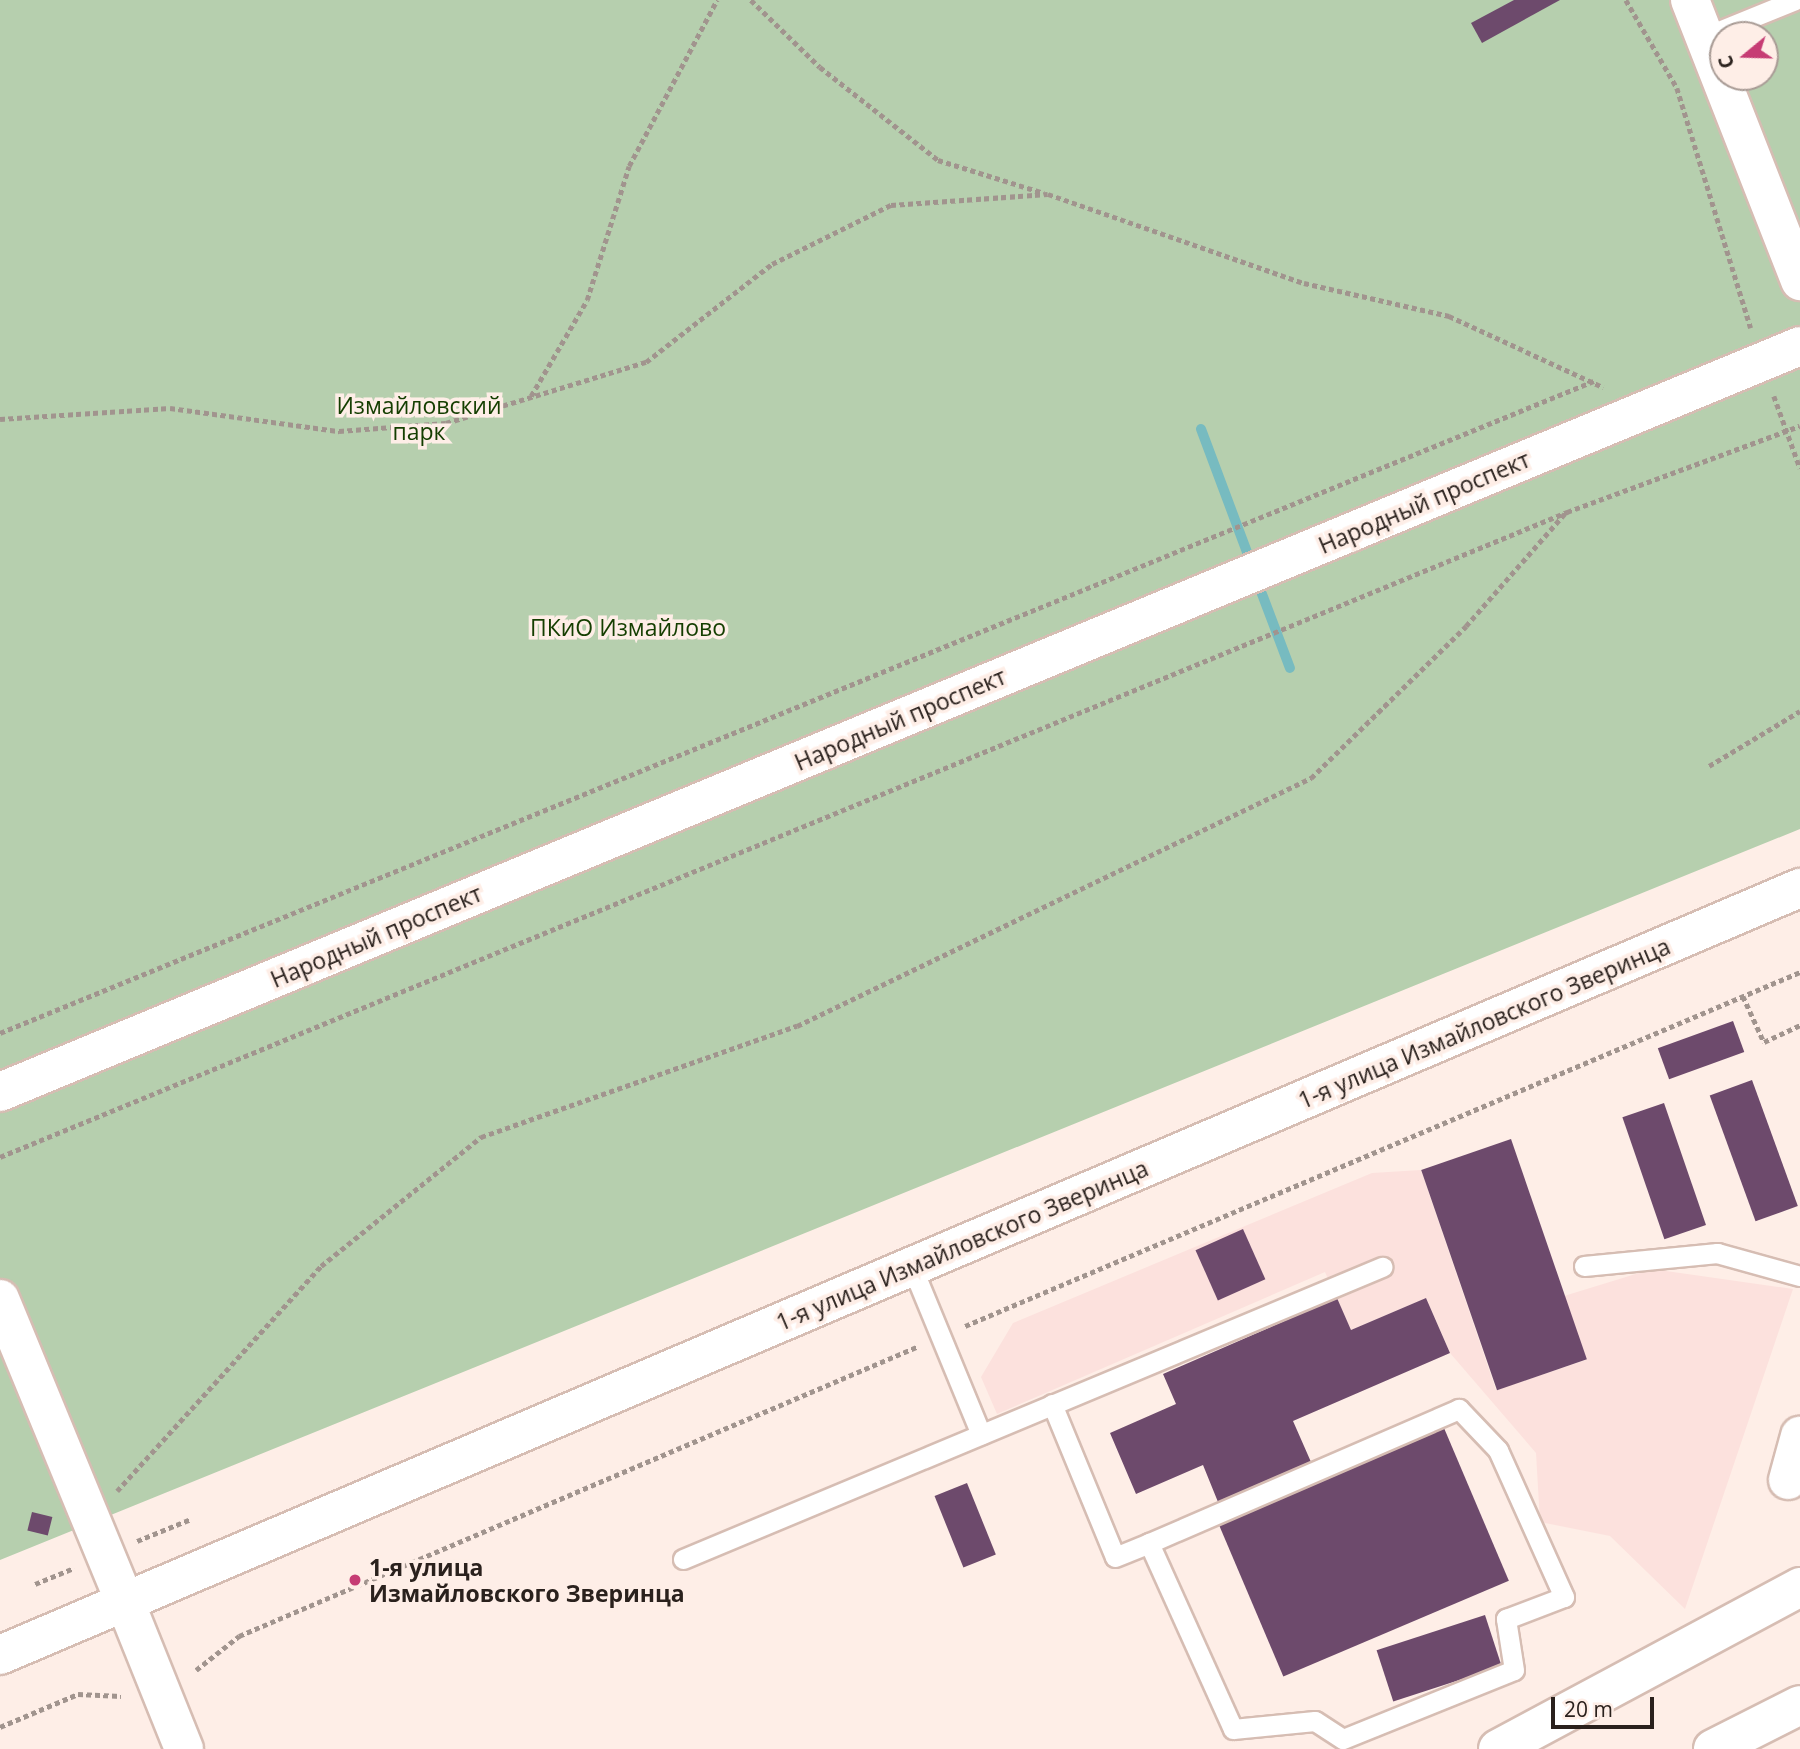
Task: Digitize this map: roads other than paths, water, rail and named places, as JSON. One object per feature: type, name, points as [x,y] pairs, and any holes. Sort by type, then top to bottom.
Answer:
[{"type":"street","points":[[1690,0],[1800,281]]},
{"type":"street","name":"Народный проспект","points":[[0,1092],[1800,346]]},
{"type":"street","name":"1-я улица Измайловского Зверинца","points":[[0,1655],[1800,888]]},
{"type":"street","points":[[0,1299],[184,1749]]},
{"type":"street","points":[[1788,1480],[1800,1436]]},
{"type":"street","points":[[1498,1749],[1800,1587]]},
{"type":"street","points":[[1713,1749],[1800,1705]]},
{"type":"lane","points":[[1704,37],[1795,0]]},
{"type":"lane","points":[[1584,1266],[1717,1253],[1800,1276]]},
{"type":"lane","points":[[912,1267],[981,1434]]},
{"type":"lane","points":[[683,1559],[1382,1267]]},
{"type":"lane","points":[[1052,1404],[1115,1557],[1460,1409],[1498,1450],[1564,1597],[1506,1619],[1514,1670],[1343,1739],[1315,1721],[1233,1729],[1149,1543]]},
{"type":"waterway","points":[[1201,429],[1247,552]]},
{"type":"waterway","points":[[1262,594],[1290,668]]},
{"type":"place","name":"1-я улица Измайловского Зверинца","points":[[355,1580]]},
{"type":"park label","name":"Измайловский парк","points":[[419,418]]},
{"type":"park label","name":"ПКиО Измайлово","points":[[628,627]]}]
